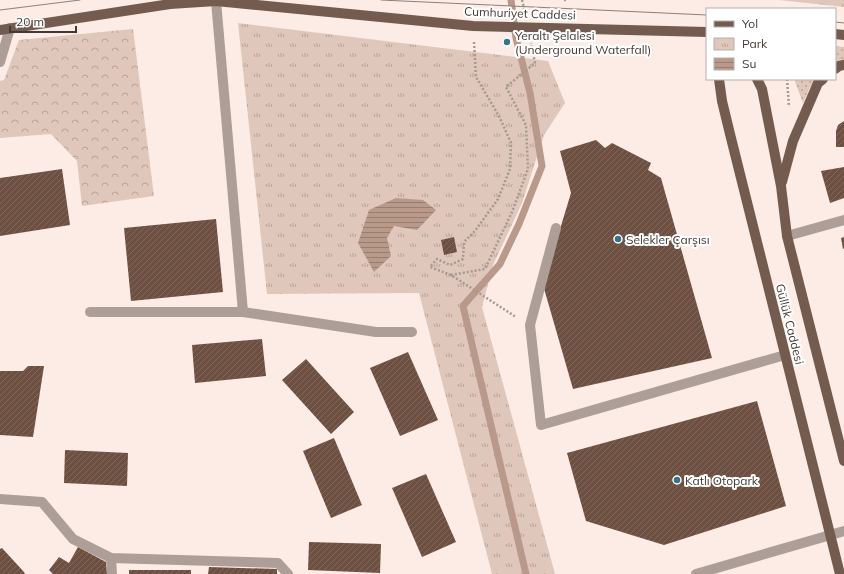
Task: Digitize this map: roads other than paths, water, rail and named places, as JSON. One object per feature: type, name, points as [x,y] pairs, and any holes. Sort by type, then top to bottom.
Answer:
[{"type":"main road","name":"Cumhuriyet Caddesi","points":[[5,29],[170,4],[216,1],[473,26],[706,32]]},
{"type":"main road","name":"Güllük Caddesi","points":[[718,80],[723,107],[840,574]]},
{"type":"main road","name":"Güllük Caddesi","points":[[758,80],[762,89],[781,186],[787,236],[844,462]]},
{"type":"main road","points":[[781,186],[793,141],[818,83],[822,80]]},
{"type":"street","points":[[216,1],[243,312]]},
{"type":"street","points":[[0,62],[5,29]]},
{"type":"street","points":[[787,236],[844,220]]},
{"type":"street","points":[[556,228],[530,325],[540,425],[785,355]]},
{"type":"street","points":[[90,312],[243,312],[376,332],[412,332]]},
{"type":"street","points":[[0,499],[42,502],[73,539],[111,558],[278,563],[288,574]]},
{"type":"street","points":[[696,574],[844,531]]},
{"type":"street","points":[[111,558],[112,574]]},
{"type":"water","points":[[396,198],[423,200],[436,210],[417,230],[394,226],[387,238],[391,256],[374,272],[358,243],[369,210]]},
{"type":"waterway","points":[[511,0],[516,38],[530,93],[542,166],[519,224],[500,264],[463,306],[526,574]]},
{"type":"tram line","points":[[0,10],[80,0]]},
{"type":"tram line","points":[[381,0],[706,15]]},
{"type":"tram line","points":[[836,22],[844,23]]},
{"type":"place","name":"Yeraltı Şelalesi (Underground Waterfall)","points":[[507,42]]},
{"type":"place","name":"Selekler Çarşısı","points":[[618,239]]},
{"type":"place","name":"Katlı Otopark","points":[[677,480]]}]
